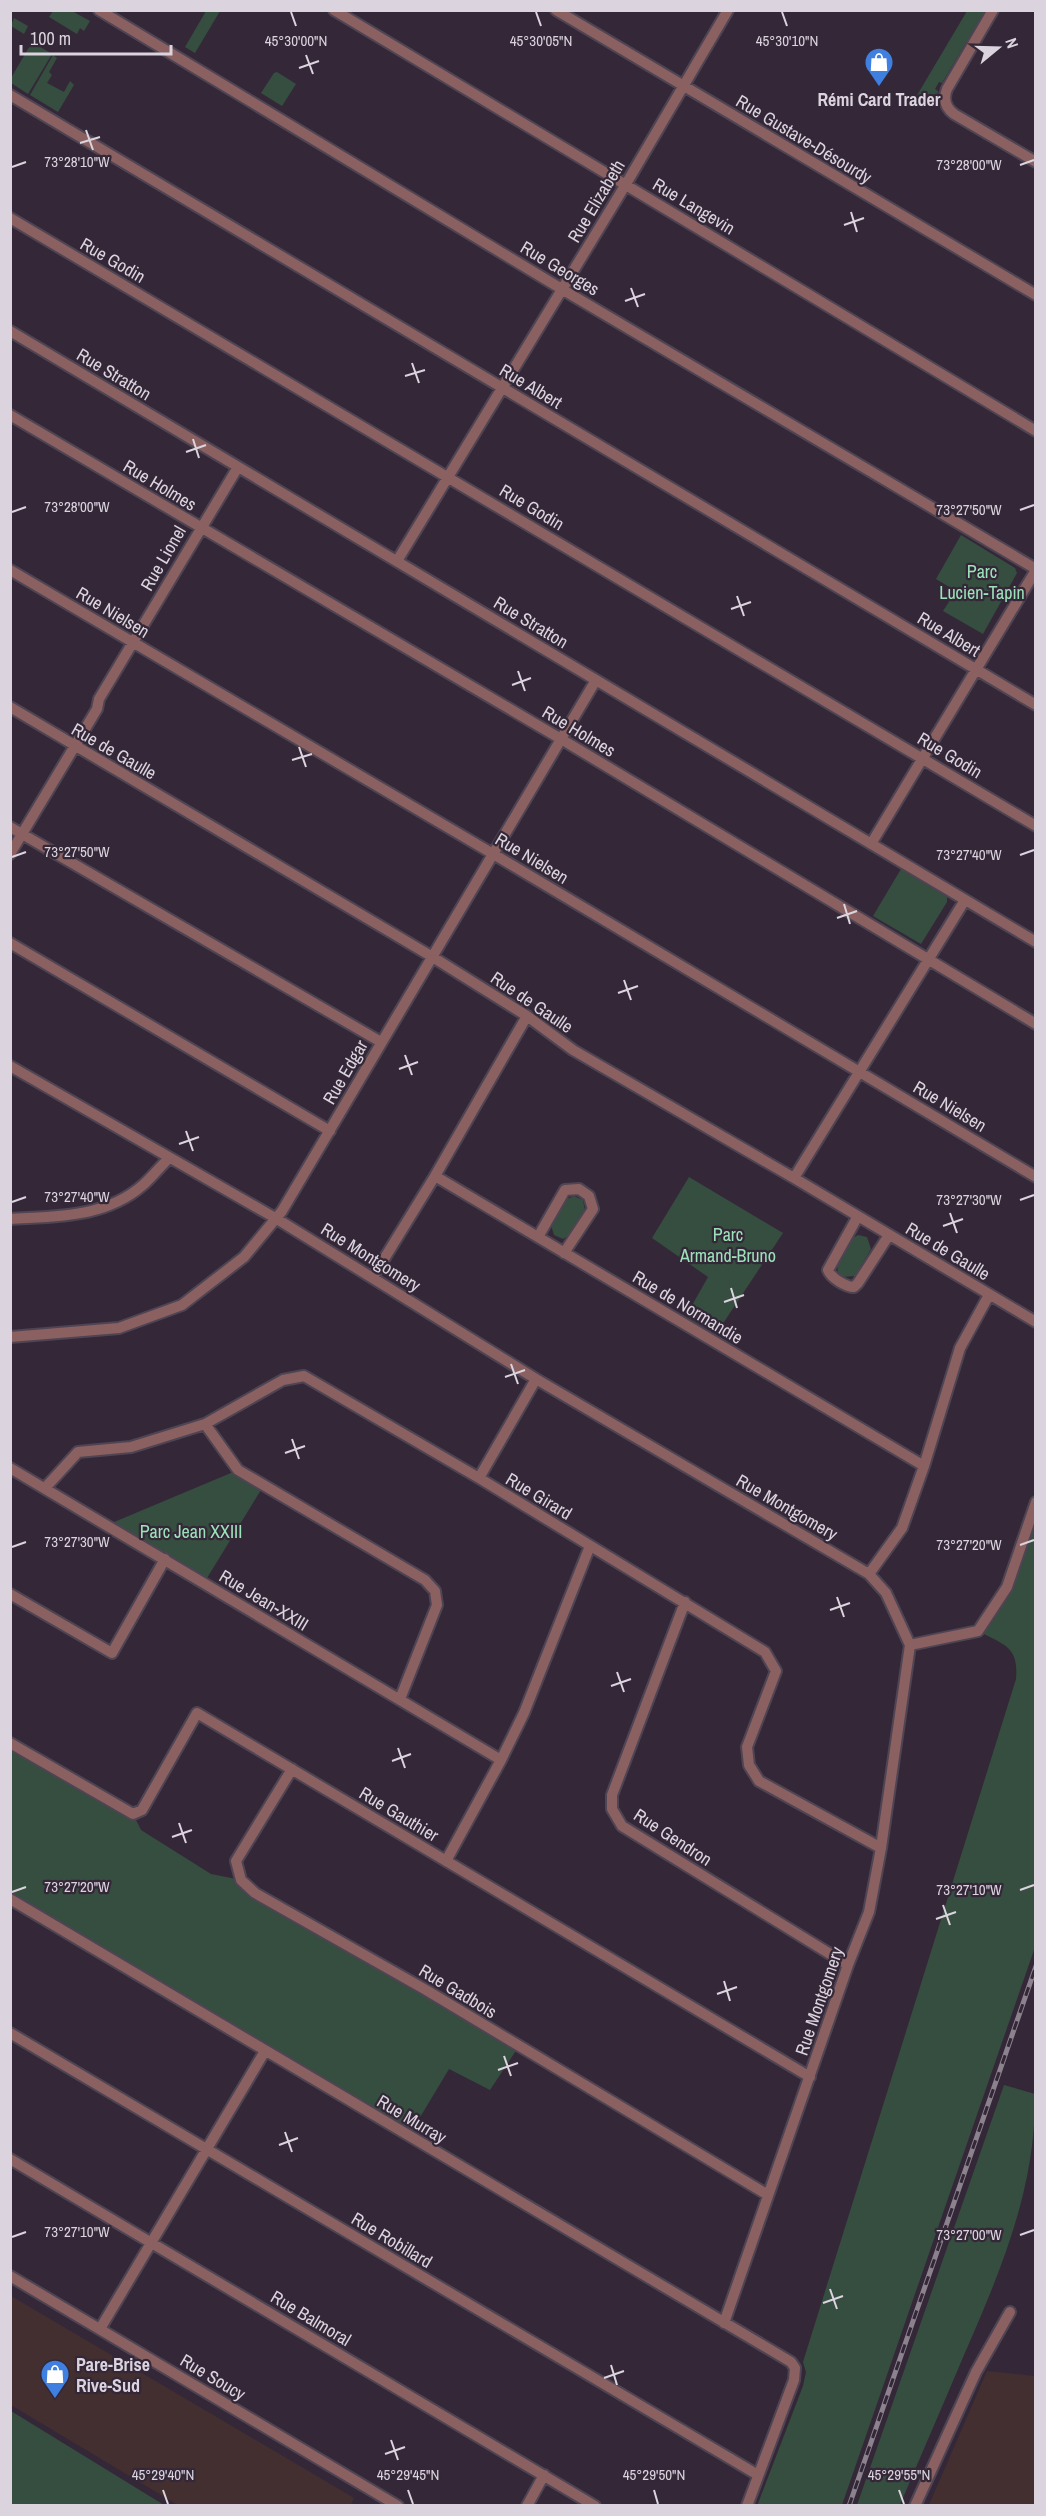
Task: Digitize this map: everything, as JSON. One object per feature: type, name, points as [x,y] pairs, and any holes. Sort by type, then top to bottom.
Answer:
[{"type":"street","name":"Rue Georges","points":[[99,10],[1035,569]]},
{"type":"street","name":"Rue Langevin","points":[[334,10],[1035,430]]},
{"type":"street","name":"Rue Gustave-Désourdy","points":[[556,10],[1035,296]]},
{"type":"street","name":"Rue Elizabeth","points":[[397,561],[563,289],[728,10]]},
{"type":"street","points":[[993,10],[947,89],[945,101],[948,109],[954,114],[1035,162]]},
{"type":"street","name":"Rue Albert","points":[[10,95],[1035,705]]},
{"type":"street","name":"Rue Godin","points":[[10,218],[449,476],[1035,826]]},
{"type":"street","name":"Rue Stratton","points":[[10,331],[1035,942]]},
{"type":"street","name":"Rue Holmes","points":[[10,415],[561,739],[1035,1024]]},
{"type":"street","name":"Rue Lionel","points":[[10,854],[96,710],[99,699],[238,467]]},
{"type":"street","points":[[871,844],[1035,569]]},
{"type":"street","name":"Rue Nielsen","points":[[10,570],[860,1071],[1035,1177]]},
{"type":"street","name":"Rue Edgar","points":[[10,1337],[119,1328],[182,1305],[244,1257],[277,1219],[596,680]]},
{"type":"street","name":"Rue de Gaulle","points":[[10,707],[74,747],[431,956],[527,1017],[573,1050],[795,1178],[1035,1322]]},
{"type":"street","points":[[10,826],[381,1042]]},
{"type":"street","points":[[795,1178],[965,900]]},
{"type":"street","points":[[10,943],[330,1131]]},
{"type":"street","points":[[373,1277],[435,1176],[527,1017]]},
{"type":"street","name":"Rue Montgomery","points":[[10,1066],[277,1219],[536,1379],[869,1574],[886,1593],[910,1645],[881,1848],[869,1912],[848,1965],[724,2323]]},
{"type":"street","points":[[10,1219],[94,1212],[141,1186],[169,1158]]},
{"type":"street","name":"Rue de Normandie","points":[[435,1176],[924,1466]]},
{"type":"street","points":[[538,1237],[565,1190],[579,1189],[589,1196],[593,1209],[564,1252]]},
{"type":"street","points":[[858,1216],[828,1270],[830,1275],[850,1287],[858,1283],[889,1235]]},
{"type":"street","points":[[869,1574],[902,1528],[924,1466],[960,1348],[988,1295]]},
{"type":"street","name":"Rue Girard","points":[[45,1488],[78,1452],[131,1447],[205,1424],[283,1380],[304,1376],[479,1478],[765,1652],[776,1671],[747,1747],[749,1765],[759,1781],[881,1848]]},
{"type":"street","points":[[479,1478],[536,1379]]},
{"type":"street","points":[[205,1424],[238,1470],[425,1580],[435,1591],[437,1605],[400,1699]]},
{"type":"street","name":"Rue Jean-XXIII","points":[[10,1468],[501,1760]]},
{"type":"street","points":[[910,1645],[978,1631],[1007,1587],[1035,1502]]},
{"type":"street","points":[[446,1861],[524,1713],[590,1546]]},
{"type":"street","points":[[10,1594],[112,1653],[165,1559]]},
{"type":"street","name":"Rue Gendron","points":[[685,1602],[612,1795],[612,1809],[622,1826],[848,1965]]},
{"type":"street","name":"Rue Gauthier","points":[[10,1743],[133,1814],[142,1810],[197,1713],[810,2077]]},
{"type":"street","name":"Rue Gadbois","points":[[292,1770],[236,1861],[241,1880],[255,1893],[426,1990],[768,2195]]},
{"type":"street","name":"Rue Murray","points":[[10,1899],[791,2362],[795,2368],[794,2380],[758,2475]]},
{"type":"street","name":"Rue Robillard","points":[[10,2033],[758,2475]]},
{"type":"street","points":[[100,2329],[265,2051]]},
{"type":"street","name":"Rue Balmoral","points":[[10,2159],[595,2505]]},
{"type":"street","name":"Rue Soucy","points":[[10,2276],[398,2505]]},
{"type":"street","points":[[915,2505],[976,2372],[1010,2312]]},
{"type":"street","points":[[527,2505],[544,2475]]},
{"type":"street","points":[[747,2505],[758,2475]]},
{"type":"shaded area","points":[[11,2296],[354,2498],[351,2505],[178,2505],[11,2405]]},
{"type":"shaded area","points":[[987,2371],[1035,2376],[1035,2505],[929,2505]]},
{"type":"green space","points":[[53,11],[72,11],[90,21],[84,31],[80,28],[77,34],[49,17]]},
{"type":"green space","points":[[206,11],[220,11],[195,53],[185,47]]},
{"type":"green space","points":[[967,11],[985,11],[942,83],[939,82],[935,89],[938,91],[937,100],[913,102]]},
{"type":"green space","points":[[14,18],[28,26],[24,34],[11,26]]},
{"type":"green space","points":[[32,42],[52,54],[28,94],[11,83],[11,78]]},
{"type":"green space","points":[[53,55],[57,58],[49,72],[52,75],[47,83],[64,92],[70,81],[74,85],[58,112],[30,95]]},
{"type":"green space","points":[[277,72],[296,84],[282,106],[261,93]]},
{"type":"green space","name":"Parc Lucien-Tapin","points":[[961,535],[1015,568],[1017,573],[983,634],[943,611],[956,591],[936,579]]},
{"type":"green space","points":[[901,869],[947,897],[947,902],[921,944],[873,916]]},
{"type":"green space","name":"Parc Armand-Bruno","points":[[689,1177],[783,1233],[716,1334],[686,1316],[708,1277],[652,1238]]},
{"type":"green space","points":[[574,1196],[583,1200],[585,1211],[571,1234],[563,1239],[554,1235],[551,1225],[565,1200]]},
{"type":"green space","points":[[858,1235],[867,1237],[871,1249],[855,1276],[843,1277],[838,1272],[840,1256],[850,1241]]},
{"type":"green space","name":"Parc Jean XXIII","points":[[238,1470],[264,1485],[204,1583],[107,1525]]},
{"type":"green space","points":[[1035,1502],[1035,1947],[842,2505],[757,2506],[803,2386],[806,2372],[803,2362],[1016,1679],[1015,1660],[1012,1653],[1002,1644],[978,1631],[1007,1587]]},
{"type":"green space","points":[[11,1742],[133,1814],[141,1830],[211,1874],[241,1880],[519,2046],[490,2090],[449,2069],[410,2134],[11,1899]]},
{"type":"green space","points":[[1004,2085],[1035,2094],[1030,2162],[1014,2228],[1003,2260],[900,2505],[857,2505]]},
{"type":"green space","points":[[11,2411],[164,2505],[11,2505]]},
{"type":"railway","points":[[849,2506],[1036,1966]]},
{"type":"place","name":"Rémi Card Trader","points":[[879,88]]},
{"type":"place","name":"Pare-Brise Rive-Sud","points":[[55,2400]]}]
